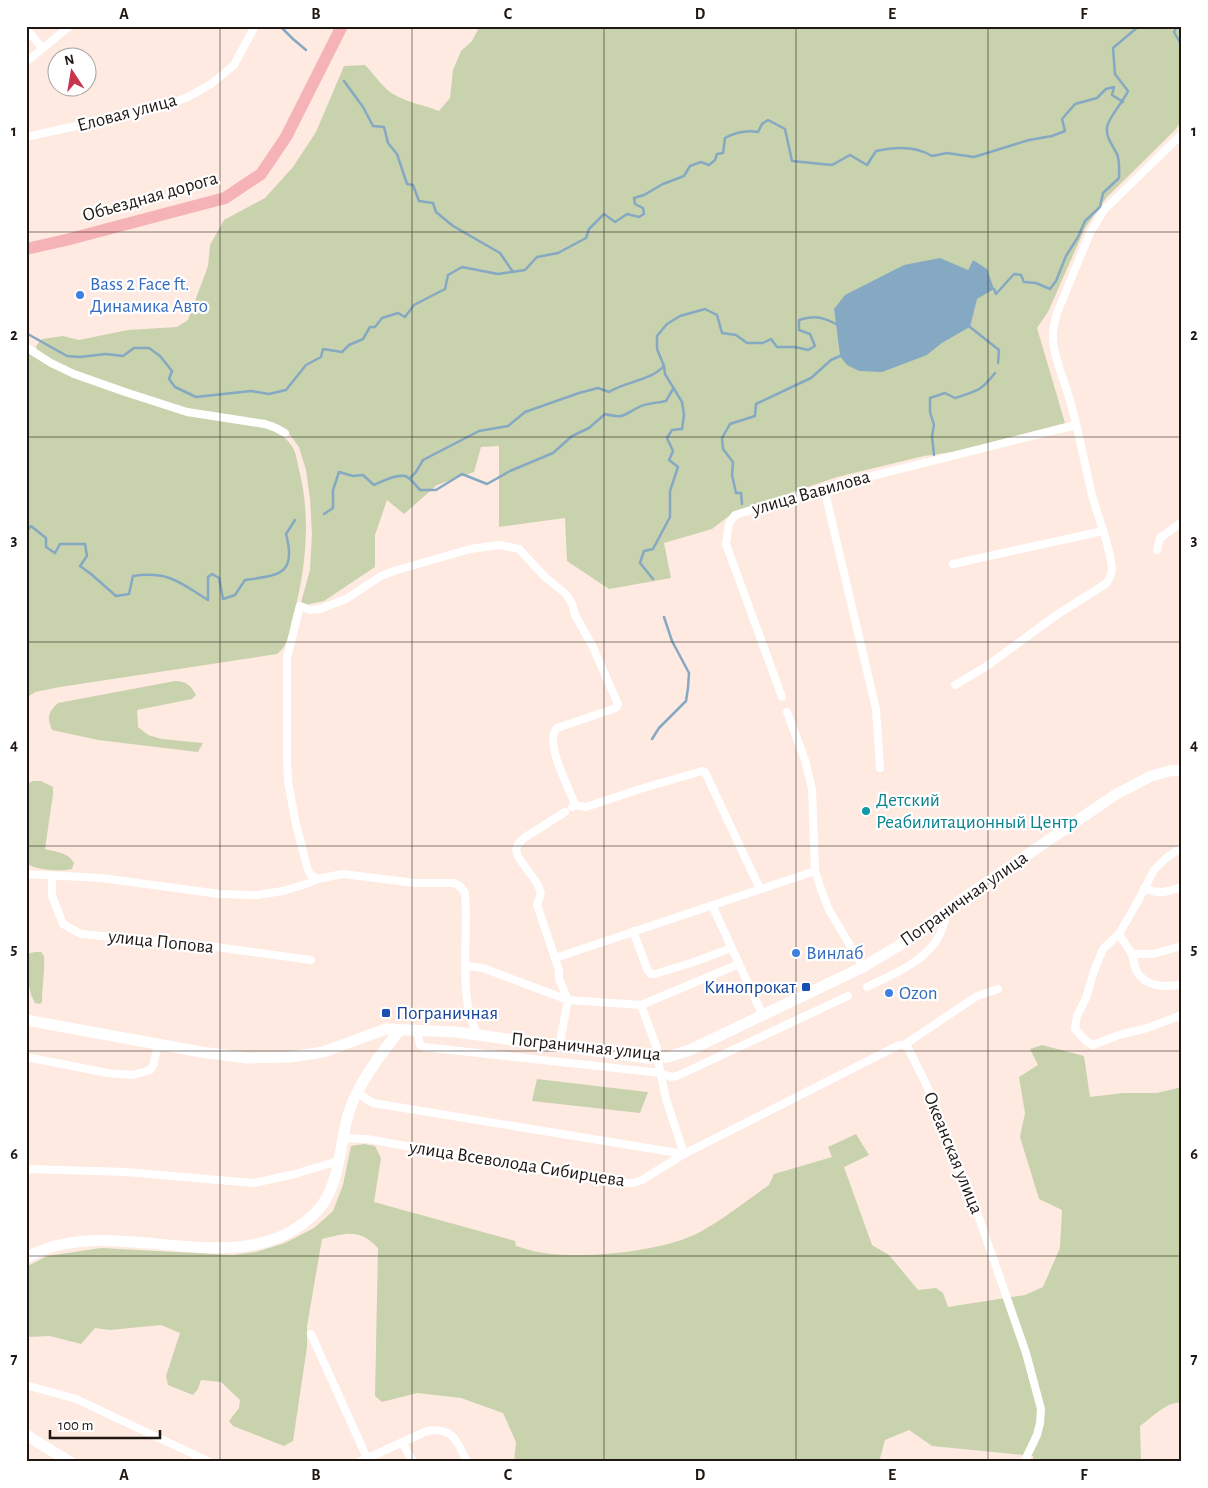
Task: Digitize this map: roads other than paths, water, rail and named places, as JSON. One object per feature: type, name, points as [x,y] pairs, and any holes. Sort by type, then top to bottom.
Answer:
[{"type":"main road","name":"Объездная дорога","points":[[26,249],[225,198],[261,174],[286,137],[342,26]]},
{"type":"main road","name":"Пограничная улица","points":[[26,1020],[223,1055],[271,1058],[323,1052],[386,1029],[478,1034],[647,1058],[676,1055],[763,1016],[863,967],[900,945],[1116,795],[1151,776],[1182,770]]},
{"type":"main road","points":[[26,1258],[54,1247],[80,1242],[130,1242],[222,1248],[256,1244],[287,1232],[310,1217],[329,1194],[336,1176],[349,1113],[357,1092],[400,1030]]},
{"type":"main road","points":[[26,1435],[70,1462]]},
{"type":"street","points":[[26,62],[70,26]]},
{"type":"street","name":"Еловая улица","points":[[26,137],[158,108],[188,98],[211,84],[234,65],[255,26]]},
{"type":"street","points":[[26,28],[42,48]]},
{"type":"street","points":[[955,685],[987,666],[1055,616],[1107,582],[1112,570],[1092,494],[1084,453],[1052,339],[1057,313],[1090,233],[1104,210],[1182,134]]},
{"type":"street","points":[[26,347],[66,370],[125,392],[187,412],[265,424],[286,433]]},
{"type":"street","name":"улица Вавилова","points":[[782,697],[726,544],[729,524],[735,515],[824,488],[1076,425]]},
{"type":"street","points":[[824,488],[876,709],[880,768]]},
{"type":"street","points":[[1156,550],[1160,538],[1182,522]]},
{"type":"street","points":[[953,564],[1103,531]]},
{"type":"street","points":[[317,879],[310,874],[300,843],[288,781],[287,658],[292,632],[300,606],[310,610],[332,605],[346,599],[381,576],[394,571],[470,550],[500,545],[519,549],[545,577],[566,594],[572,604],[575,615],[592,645],[618,704],[613,709],[557,728],[553,732],[552,738],[556,757],[571,808]]},
{"type":"street","points":[[787,712],[805,760],[812,789],[815,871],[833,917],[863,967]]},
{"type":"street","points":[[559,1047],[568,1000],[559,979],[559,970],[537,905],[541,893],[537,883],[518,857],[516,850],[518,844],[524,838],[571,808],[586,808],[640,789],[702,771],[705,772],[719,799],[760,889]]},
{"type":"street","points":[[1182,848],[1165,859],[1154,870],[1119,934],[1104,949],[1094,971],[1086,998],[1077,1016],[1075,1029],[1086,1041],[1093,1045],[1182,1015]]},
{"type":"street","points":[[555,958],[815,871]]},
{"type":"street","points":[[26,874],[52,877],[101,878],[220,894],[257,895],[283,891],[317,879],[343,874],[415,883],[454,883],[465,893],[468,1009],[472,1026],[478,1034]]},
{"type":"street","name":"улица Попова","points":[[52,877],[52,896],[63,924],[81,934],[209,946],[311,960]]},
{"type":"street","points":[[1144,888],[1155,893],[1162,893],[1182,887]]},
{"type":"street","points":[[712,906],[763,1016]]},
{"type":"street","points":[[867,987],[913,963],[926,953],[938,937],[950,909]]},
{"type":"street","points":[[633,932],[648,971],[651,974],[694,962],[731,948]]},
{"type":"street","points":[[1119,934],[1132,954],[1137,971],[1142,979],[1156,985],[1182,984]]},
{"type":"street","points":[[1132,954],[1153,954],[1182,946]]},
{"type":"street","points":[[466,966],[484,968],[568,1000],[641,1005],[739,964]]},
{"type":"street","name":"улица Всеволода Сибирцева","points":[[343,1138],[367,1139],[614,1183],[633,1183],[642,1180],[684,1154],[902,1045],[977,996],[998,989]]},
{"type":"street","points":[[417,1030],[420,1045],[423,1047],[660,1073],[671,1077],[677,1076],[848,996]]},
{"type":"street","points":[[641,1005],[656,1044],[666,1099],[684,1154]]},
{"type":"street","points":[[26,1057],[133,1075],[150,1070],[153,1066],[158,1044]]},
{"type":"street","name":"Океанская улица","points":[[902,1045],[908,1048],[927,1086],[954,1158],[969,1189],[1026,1353],[1041,1409],[1037,1435],[1024,1462]]},
{"type":"street","name":"улица Всеволода Сибирцева","points":[[357,1092],[373,1103],[684,1154]]},
{"type":"street","points":[[26,1169],[126,1172],[253,1183],[295,1174],[338,1161]]},
{"type":"street","points":[[311,1334],[363,1460],[427,1431],[438,1430],[447,1432],[454,1437],[467,1462]]},
{"type":"street","points":[[26,1385],[76,1399],[210,1462]]},
{"type":"street","points":[[402,1442],[413,1462]]},
{"type":"water","points":[[940,258],[968,270],[973,260],[987,269],[994,289],[977,299],[970,327],[942,343],[927,355],[882,372],[859,371],[847,365],[840,356],[834,309],[845,295],[904,265]]},
{"type":"waterway","points":[[280,26],[306,50]]},
{"type":"waterway","points":[[994,289],[996,294],[1014,274],[1021,275],[1024,282],[1036,283],[1050,289],[1056,281],[1066,256],[1085,221],[1100,207],[1103,193],[1119,178],[1118,157],[1109,139],[1107,128],[1128,91],[1115,74],[1113,48],[1139,26]]},
{"type":"waterway","points":[[1177,26],[1174,32],[1182,46]]},
{"type":"waterway","points":[[344,81],[363,107],[373,126],[384,127],[388,143],[397,154],[407,184],[413,185],[419,201],[433,203],[436,212],[453,226],[500,253],[513,272]]},
{"type":"waterway","points":[[26,333],[67,356],[80,357],[106,354],[123,356],[134,348],[149,348],[160,356],[172,371],[169,379],[175,387],[196,397],[251,391],[269,394],[286,390],[306,365],[321,357],[323,349],[342,352],[349,345],[363,339],[370,327],[375,327],[382,318],[398,313],[405,317],[414,305],[445,289],[448,275],[462,267],[498,274],[525,270],[537,257],[558,253],[586,238],[589,229],[604,214],[615,222],[627,214],[639,217],[644,214],[643,208],[635,204],[634,198],[684,176],[690,166],[701,162],[709,165],[715,160],[717,154],[723,153],[725,138],[741,132],[758,132],[762,124],[768,120],[785,129],[792,161],[832,165],[850,155],[867,165],[876,151],[890,149],[905,148],[919,150],[932,156],[947,153],[974,157],[1065,131],[1062,119],[1075,104],[1097,98],[1106,89],[1114,87],[1112,95],[1123,102]]},
{"type":"waterway","points":[[653,579],[640,563],[644,551],[653,549],[670,517],[670,491],[678,467],[669,460],[673,451],[667,438],[672,430],[682,429],[684,415],[682,402],[665,374],[657,349],[657,336],[667,324],[680,316],[705,309],[717,315],[722,333],[736,335],[747,343],[763,343],[771,339],[777,347],[795,347],[808,350],[815,346],[810,334],[799,330],[799,320],[818,318],[836,324]]},
{"type":"waterway","points":[[970,327],[999,350],[998,363]]},
{"type":"waterway","points":[[742,504],[741,493],[736,493],[732,475],[733,462],[723,449],[722,438],[730,424],[755,416],[756,404],[811,378],[831,360],[840,356]]},
{"type":"waterway","points":[[410,478],[423,460],[479,431],[508,426],[525,412],[579,393],[598,388],[609,392],[652,375],[664,366]]},
{"type":"waterway","points":[[934,455],[932,436],[934,425],[930,412],[930,398],[945,393],[955,398],[974,392],[986,384],[995,373]]},
{"type":"waterway","points":[[324,514],[333,508],[333,490],[339,472],[353,476],[363,475],[374,485],[394,477],[405,476],[420,490],[436,490],[462,474],[487,484],[510,471],[553,453],[572,436],[589,428],[605,414],[620,416],[642,406],[666,401],[673,389]]},
{"type":"waterway","points":[[26,532],[31,526],[46,538],[46,547],[55,553],[60,544],[85,544],[87,556],[80,566],[116,596],[129,594],[133,576],[156,575],[173,579],[208,600],[208,577],[212,574],[219,578],[223,599],[235,595],[245,580],[276,574],[282,570],[287,565],[289,558],[286,534],[295,520]]},
{"type":"waterway","points":[[652,739],[659,728],[686,701],[688,688],[689,673],[672,641],[664,617]]},
{"type":"place","name":"Bass 2 Face ft. Динамика Авто","points":[[80,295]]},
{"type":"place","name":"Детский Реабилитационный Центр","points":[[866,811]]},
{"type":"place","name":"Винлаб","points":[[796,953]]},
{"type":"place","name":"Кинопрокат","points":[[806,987]]},
{"type":"place","name":"Ozon","points":[[889,993]]},
{"type":"place","name":"Пограничная","points":[[386,1013]]}]
